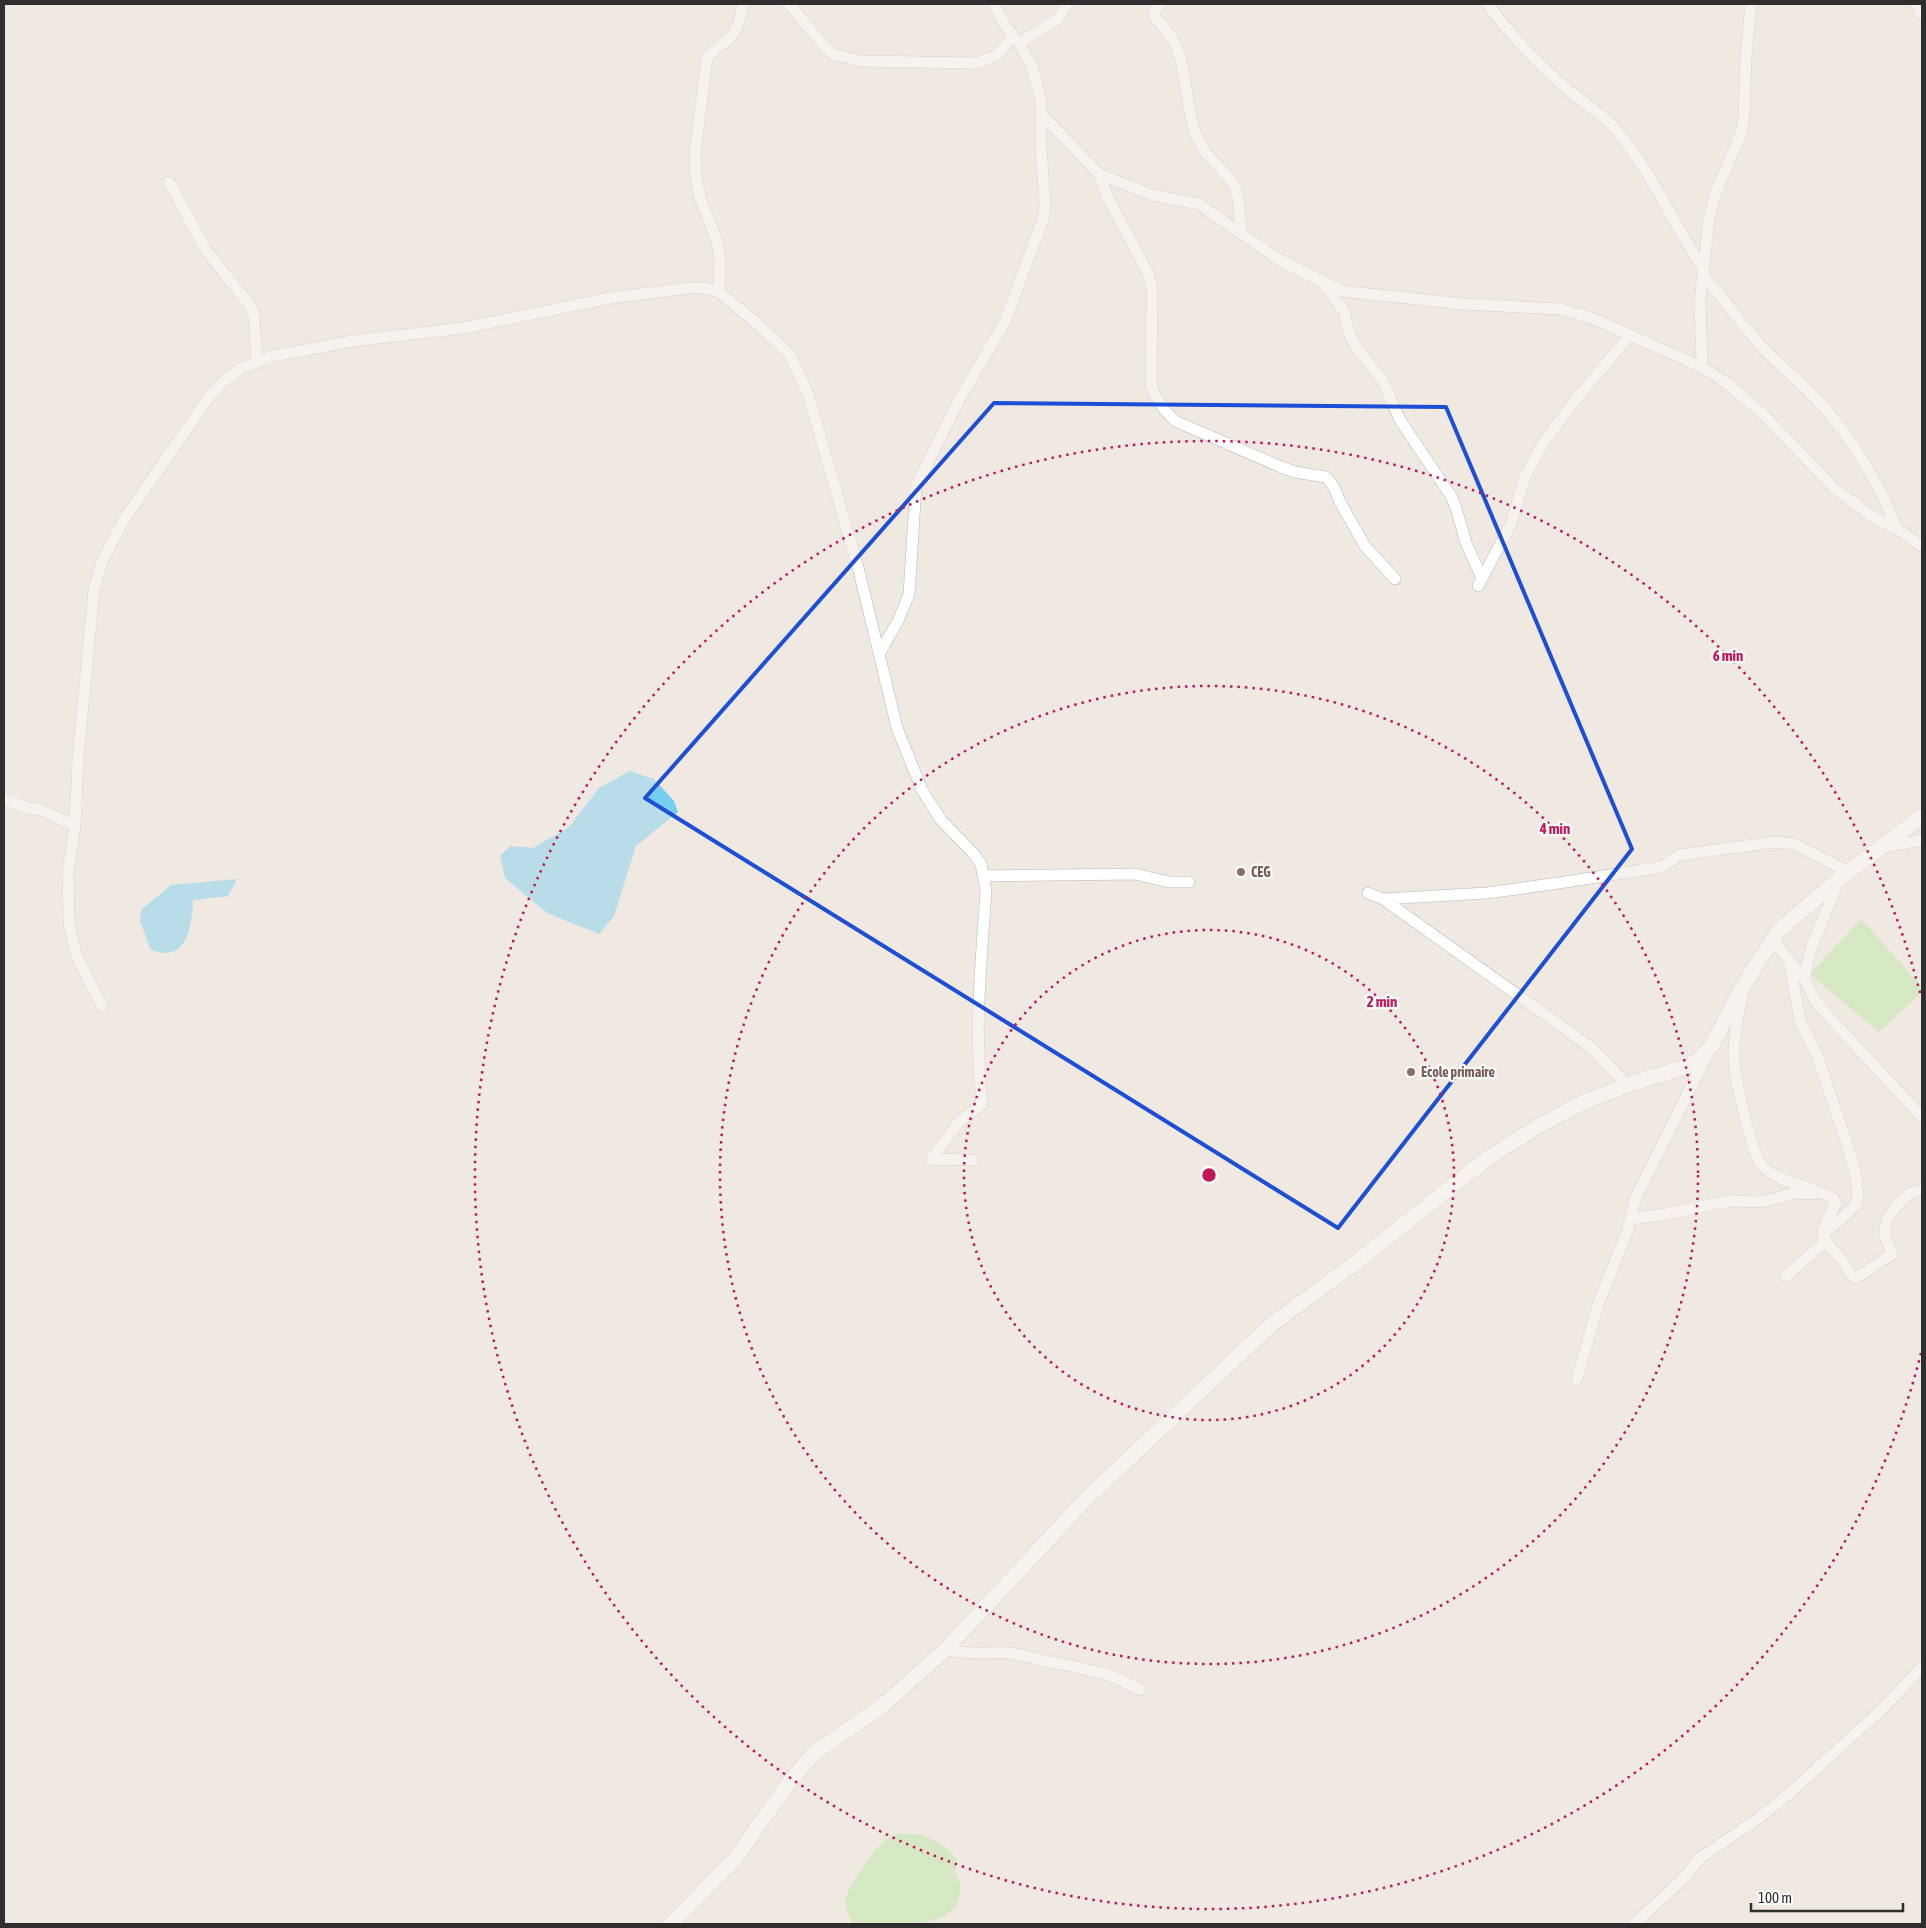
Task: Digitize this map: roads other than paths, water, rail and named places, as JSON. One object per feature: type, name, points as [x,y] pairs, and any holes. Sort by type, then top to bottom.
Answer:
[{"type":"street","points":[[719,292],[720,260],[717,241],[700,197],[696,178],[695,154],[707,58],[710,53],[737,29],[743,4]]},
{"type":"street","points":[[789,4],[833,54],[859,61],[956,64],[978,63],[997,55],[1016,40],[1058,20],[1067,4]]},
{"type":"street","points":[[879,654],[898,621],[909,594],[916,486],[951,415],[1005,322],[1043,219],[1045,205],[1041,114],[1037,82],[1027,57],[1005,25],[994,4]]},
{"type":"street","points":[[1160,4],[1155,10],[1154,16],[1171,36],[1180,56],[1192,122],[1197,138],[1202,148],[1231,180],[1237,191],[1238,219],[1242,233]]},
{"type":"street","points":[[1487,4],[1550,74],[1614,127],[1629,146],[1652,181],[1702,270],[1762,346],[1809,392],[1836,424],[1865,465],[1882,495],[1897,529]]},
{"type":"street","points":[[1702,367],[1700,301],[1702,270],[1712,204],[1740,136],[1744,119],[1746,56],[1751,4]]},
{"type":"street","points":[[1919,4],[1922,12]]},
{"type":"street","points":[[1041,114],[1099,174],[1108,198],[1148,273],[1152,290],[1150,384],[1156,399],[1164,410],[1175,421],[1268,462],[1295,472],[1326,478],[1334,487],[1340,502],[1365,546],[1395,579]]},
{"type":"street","points":[[1099,174],[1152,195],[1199,204],[1278,259],[1341,291],[1463,304],[1560,309],[1590,317],[1702,367],[1728,384],[1764,416],[1836,489],[1875,518],[1897,529],[1922,546]]},
{"type":"street","points":[[169,182],[206,250],[251,307],[254,316],[258,361]]},
{"type":"street","points":[[1320,280],[1344,312],[1349,333],[1356,347],[1383,381],[1400,420],[1450,496],[1456,508],[1480,582],[1511,524],[1525,477],[1542,445],[1577,398],[1630,335]]},
{"type":"street","points":[[102,1006],[77,958],[69,924],[68,871],[76,826],[78,759],[94,589],[102,562],[123,521],[209,396],[224,381],[242,368],[273,356],[352,341],[463,328],[610,298],[704,288],[719,292],[758,324],[790,355],[808,394],[859,571],[897,728],[922,790],[941,820],[973,853],[980,864],[984,876],[986,891],[979,1008],[978,1071],[982,1104],[959,1122],[931,1158],[973,1160]]},
{"type":"street","points":[[4,799],[28,808],[41,810],[76,826]]},
{"type":"street","points":[[1577,1378],[1598,1305],[1627,1232],[1636,1197],[1743,986],[1779,930],[1843,876],[1922,816]]},
{"type":"street","points":[[1879,848],[1922,840]]},
{"type":"street","points":[[1383,899],[1487,893],[1552,884],[1662,867],[1679,855],[1775,842],[1795,844],[1843,876]]},
{"type":"street","points":[[984,876],[1135,874],[1169,882],[1189,882]]},
{"type":"street","points":[[1804,980],[1809,955],[1843,876]]},
{"type":"street","points":[[1368,893],[1383,899],[1592,1048],[1627,1085]]},
{"type":"street","points":[[1773,940],[1830,1018],[1922,1117]]},
{"type":"street","points":[[1786,1276],[1855,1206],[1858,1198],[1856,1176],[1847,1144],[1817,1055],[1800,1020],[1789,960]]},
{"type":"street","points":[[1743,986],[1734,1061],[1744,1110],[1758,1160],[1769,1171],[1782,1178],[1833,1198],[1836,1203],[1823,1230],[1824,1239],[1845,1264],[1850,1274],[1856,1278],[1892,1254],[1884,1233],[1889,1217],[1906,1196],[1922,1189]]},
{"type":"street","points":[[671,1924],[735,1859],[771,1805],[799,1769],[814,1754],[882,1706],[946,1650],[1088,1498],[1272,1324],[1354,1264],[1488,1158],[1537,1127],[1580,1104],[1627,1085],[1688,1066],[1698,1060],[1712,1045]]},
{"type":"street","points":[[1630,1219],[1660,1216],[1729,1201],[1762,1202],[1794,1194],[1827,1195]]},
{"type":"street","points":[[946,1650],[957,1653],[1011,1653],[1043,1661],[1078,1666],[1102,1672],[1127,1682],[1140,1690]]},
{"type":"street","points":[[1634,1924],[1682,1880],[1700,1858],[1759,1818],[1792,1792],[1876,1715],[1922,1667]]},
{"type":"water","points":[[630,771],[654,779],[674,801],[678,812],[636,846],[614,916],[599,934],[547,913],[505,878],[500,856],[510,846],[533,848],[569,827],[599,788]]},
{"type":"water","points":[[237,879],[228,896],[193,900],[189,931],[180,947],[173,952],[163,953],[151,950],[140,921],[141,910],[171,885]]},
{"type":"place","name":"CEG","points":[[1241,872]]},
{"type":"place","name":"Ecole primaire","points":[[1411,1072]]}]
